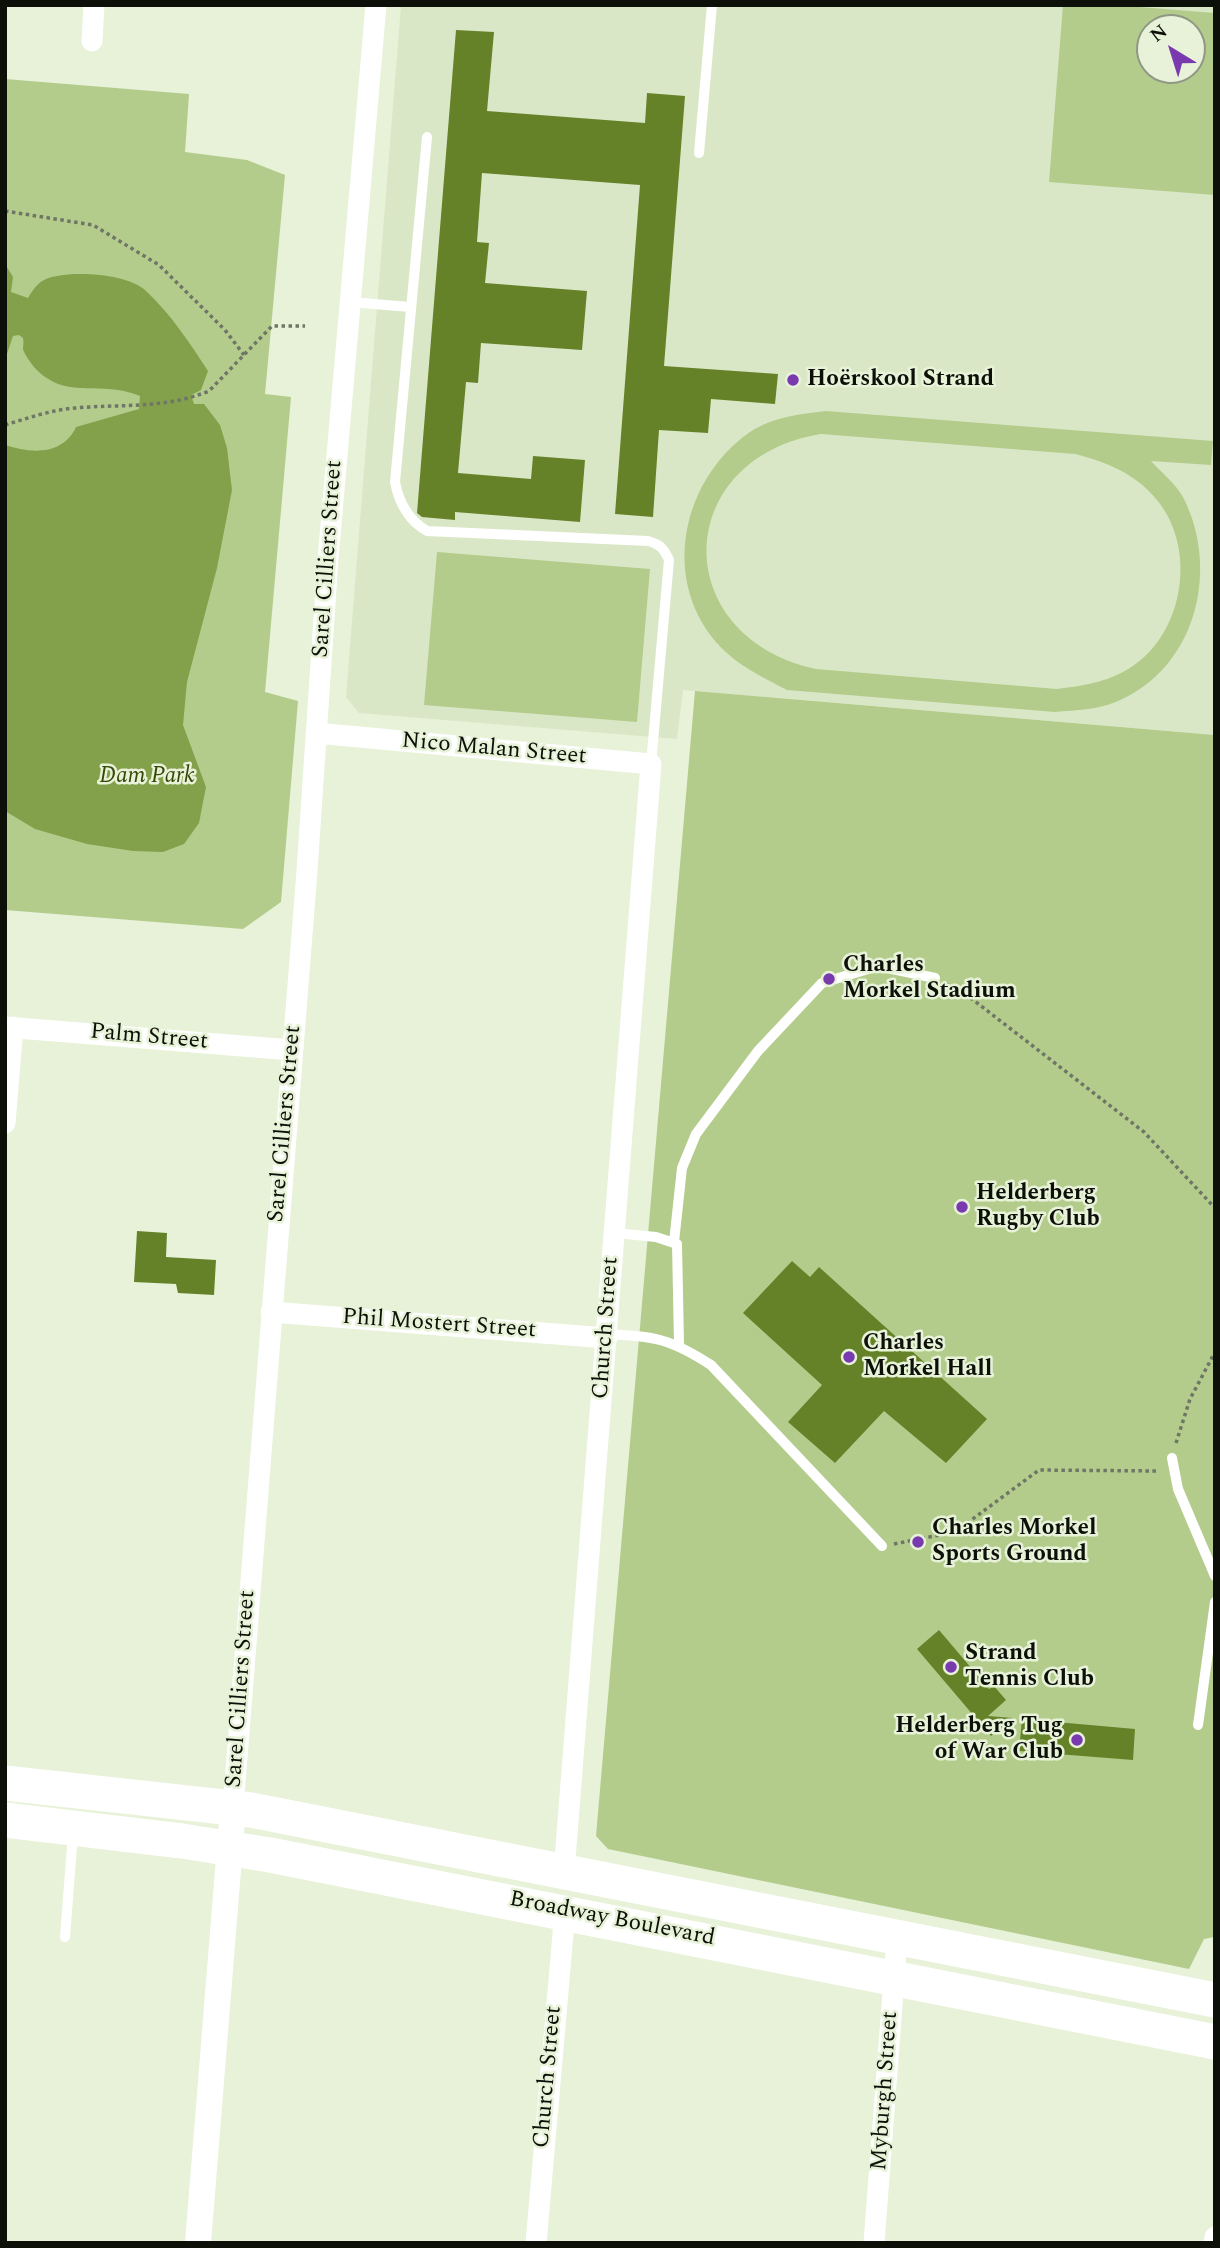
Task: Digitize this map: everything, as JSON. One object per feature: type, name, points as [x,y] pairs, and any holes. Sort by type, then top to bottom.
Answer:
[{"type":"main road","name":"Broadway Boulevard","points":[[5,1783],[233,1808],[1215,2000]]},
{"type":"main road","name":"Broadway Boulevard","points":[[5,1820],[229,1849],[565,1911],[1215,2042]]},
{"type":"street","points":[[92,41],[94,5]]},
{"type":"street","name":"Sarel Cilliers Street","points":[[198,2243],[350,302],[376,5]]},
{"type":"street","name":"Nico Malan Street","points":[[316,733],[650,775]]},
{"type":"street","name":"Church Street","points":[[564,1872],[650,775]]},
{"type":"street","points":[[5,1124],[9,1027]]},
{"type":"street","name":"Palm Street","points":[[9,1027],[292,1050]]},
{"type":"street","name":"Phil Mostert Street","points":[[271,1312],[607,1336]]},
{"type":"street","name":"Church Street","points":[[536,2243],[565,1911]]},
{"type":"street","name":"Myburgh Street","points":[[874,2243],[897,1939]]},
{"type":"street","points":[[1214,2243],[1215,2236]]},
{"type":"lane","points":[[699,153],[712,5]]},
{"type":"lane","points":[[426,137],[395,482],[398,498],[418,526],[427,531],[648,541],[657,543],[664,550],[669,560],[650,775]]},
{"type":"lane","points":[[350,302],[410,307]]},
{"type":"lane","points":[[674,1242],[682,1168],[696,1134],[758,1051],[822,983],[878,966],[935,978]]},
{"type":"lane","points":[[615,1233],[656,1237],[674,1242],[679,1247],[679,1345]]},
{"type":"lane","points":[[607,1336],[659,1339],[679,1345],[711,1365],[882,1546]]},
{"type":"lane","points":[[1172,1458],[1178,1489],[1215,1576]]},
{"type":"lane","points":[[1198,1725],[1215,1602]]},
{"type":"lane","points":[[65,1937],[73,1827]]},
{"type":"path","points":[[5,211],[93,225],[159,264],[225,330],[244,355]]},
{"type":"path","points":[[5,425],[72,408],[158,406],[209,391],[272,326],[305,327]]},
{"type":"path","points":[[935,978],[963,992],[1143,1132],[1215,1208]]},
{"type":"path","points":[[882,1546],[955,1532],[1039,1470],[1163,1472],[1172,1458],[1190,1399],[1215,1352]]},
{"type":"shaded area","name":"Hoërskool Strand","points":[[401,5],[1215,5],[1215,735],[683,690],[677,739],[359,713],[346,697]]},
{"type":"shaded area","points":[[5,264],[13,277],[11,292],[28,298],[43,280],[56,276],[97,275],[136,284],[171,318],[208,371],[201,390],[191,395],[194,404],[204,404],[220,425],[227,448],[232,490],[217,568],[187,682],[183,725],[206,787],[199,823],[184,844],[163,852],[133,851],[87,844],[35,829],[5,811],[5,445],[36,451],[55,447],[63,443],[76,427],[139,409],[140,396],[111,389],[71,387],[46,378],[34,367],[25,353],[23,338],[19,335],[13,336],[5,360]]},
{"type":"green space","points":[[1063,5],[1115,5],[1215,13],[1215,195],[1049,182]]},
{"type":"green space","name":"Dam Park","points":[[5,79],[189,94],[185,152],[247,160],[285,175],[265,394],[291,397],[265,692],[298,701],[281,902],[243,929],[5,910]]},
{"type":"green space","points":[[826,411],[1213,441],[1211,465],[1151,461],[1183,497],[1194,525],[1200,554],[1200,584],[1194,613],[1183,640],[1167,665],[1145,685],[1118,701],[1095,708],[1055,712],[787,690],[741,664],[728,654],[706,628],[692,600],[685,569],[686,538],[693,508],[706,479],[726,453],[750,432],[777,420]],"holes":[[[821,434],[1075,454],[1109,465],[1140,483],[1157,500],[1170,521],[1178,544],[1181,569],[1178,594],[1160,639],[1143,658],[1107,679],[1057,689],[816,669],[767,650],[733,622],[713,586],[707,548],[715,510],[736,476],[772,450]]]},
{"type":"green space","points":[[437,552],[650,569],[637,722],[424,705]]},
{"type":"green space","name":"Charles Morkel Sports Ground","points":[[695,691],[1215,735],[1215,1930],[1214,1937],[1204,1939],[1189,1969],[608,1849],[596,1836]]},
{"type":"building","points":[[456,30],[494,32],[487,111],[645,123],[647,93],[685,96],[664,366],[778,374],[775,404],[711,399],[708,433],[659,430],[653,517],[615,514],[640,185],[482,173],[477,242],[489,243],[485,283],[587,291],[582,350],[481,343],[478,383],[466,382],[458,473],[531,479],[533,456],[585,460],[580,522],[455,512],[455,520],[422,517],[417,513]]},
{"type":"building","points":[[137,1231],[167,1233],[166,1257],[216,1260],[214,1295],[178,1293],[176,1284],[134,1282]]},
{"type":"building","name":"Charles Morkel Hall","points":[[792,1261],[810,1277],[819,1267],[987,1419],[946,1463],[884,1411],[835,1463],[788,1422],[822,1385],[743,1313]]},
{"type":"building","name":"Strand Tennis Club","points":[[939,1630],[989,1689],[994,1686],[1006,1700],[988,1716],[1013,1718],[991,1736],[917,1649]]},
{"type":"building","name":"Helderberg Tug of War Club","points":[[1022,1719],[1135,1729],[1133,1760],[1019,1751]]},
{"type":"place","name":"Hoërskool Strand","points":[[793,380]]},
{"type":"place","name":"Charles Morkel Stadium","points":[[829,979]]},
{"type":"place","name":"Helderberg Rugby Club","points":[[962,1207]]},
{"type":"place","name":"Charles Morkel Hall","points":[[849,1357]]},
{"type":"place","name":"Charles Morkel Sports Ground","points":[[918,1542]]},
{"type":"place","name":"Strand Tennis Club","points":[[951,1667]]},
{"type":"place","name":"Helderberg Tug of War Club","points":[[1077,1740]]}]
